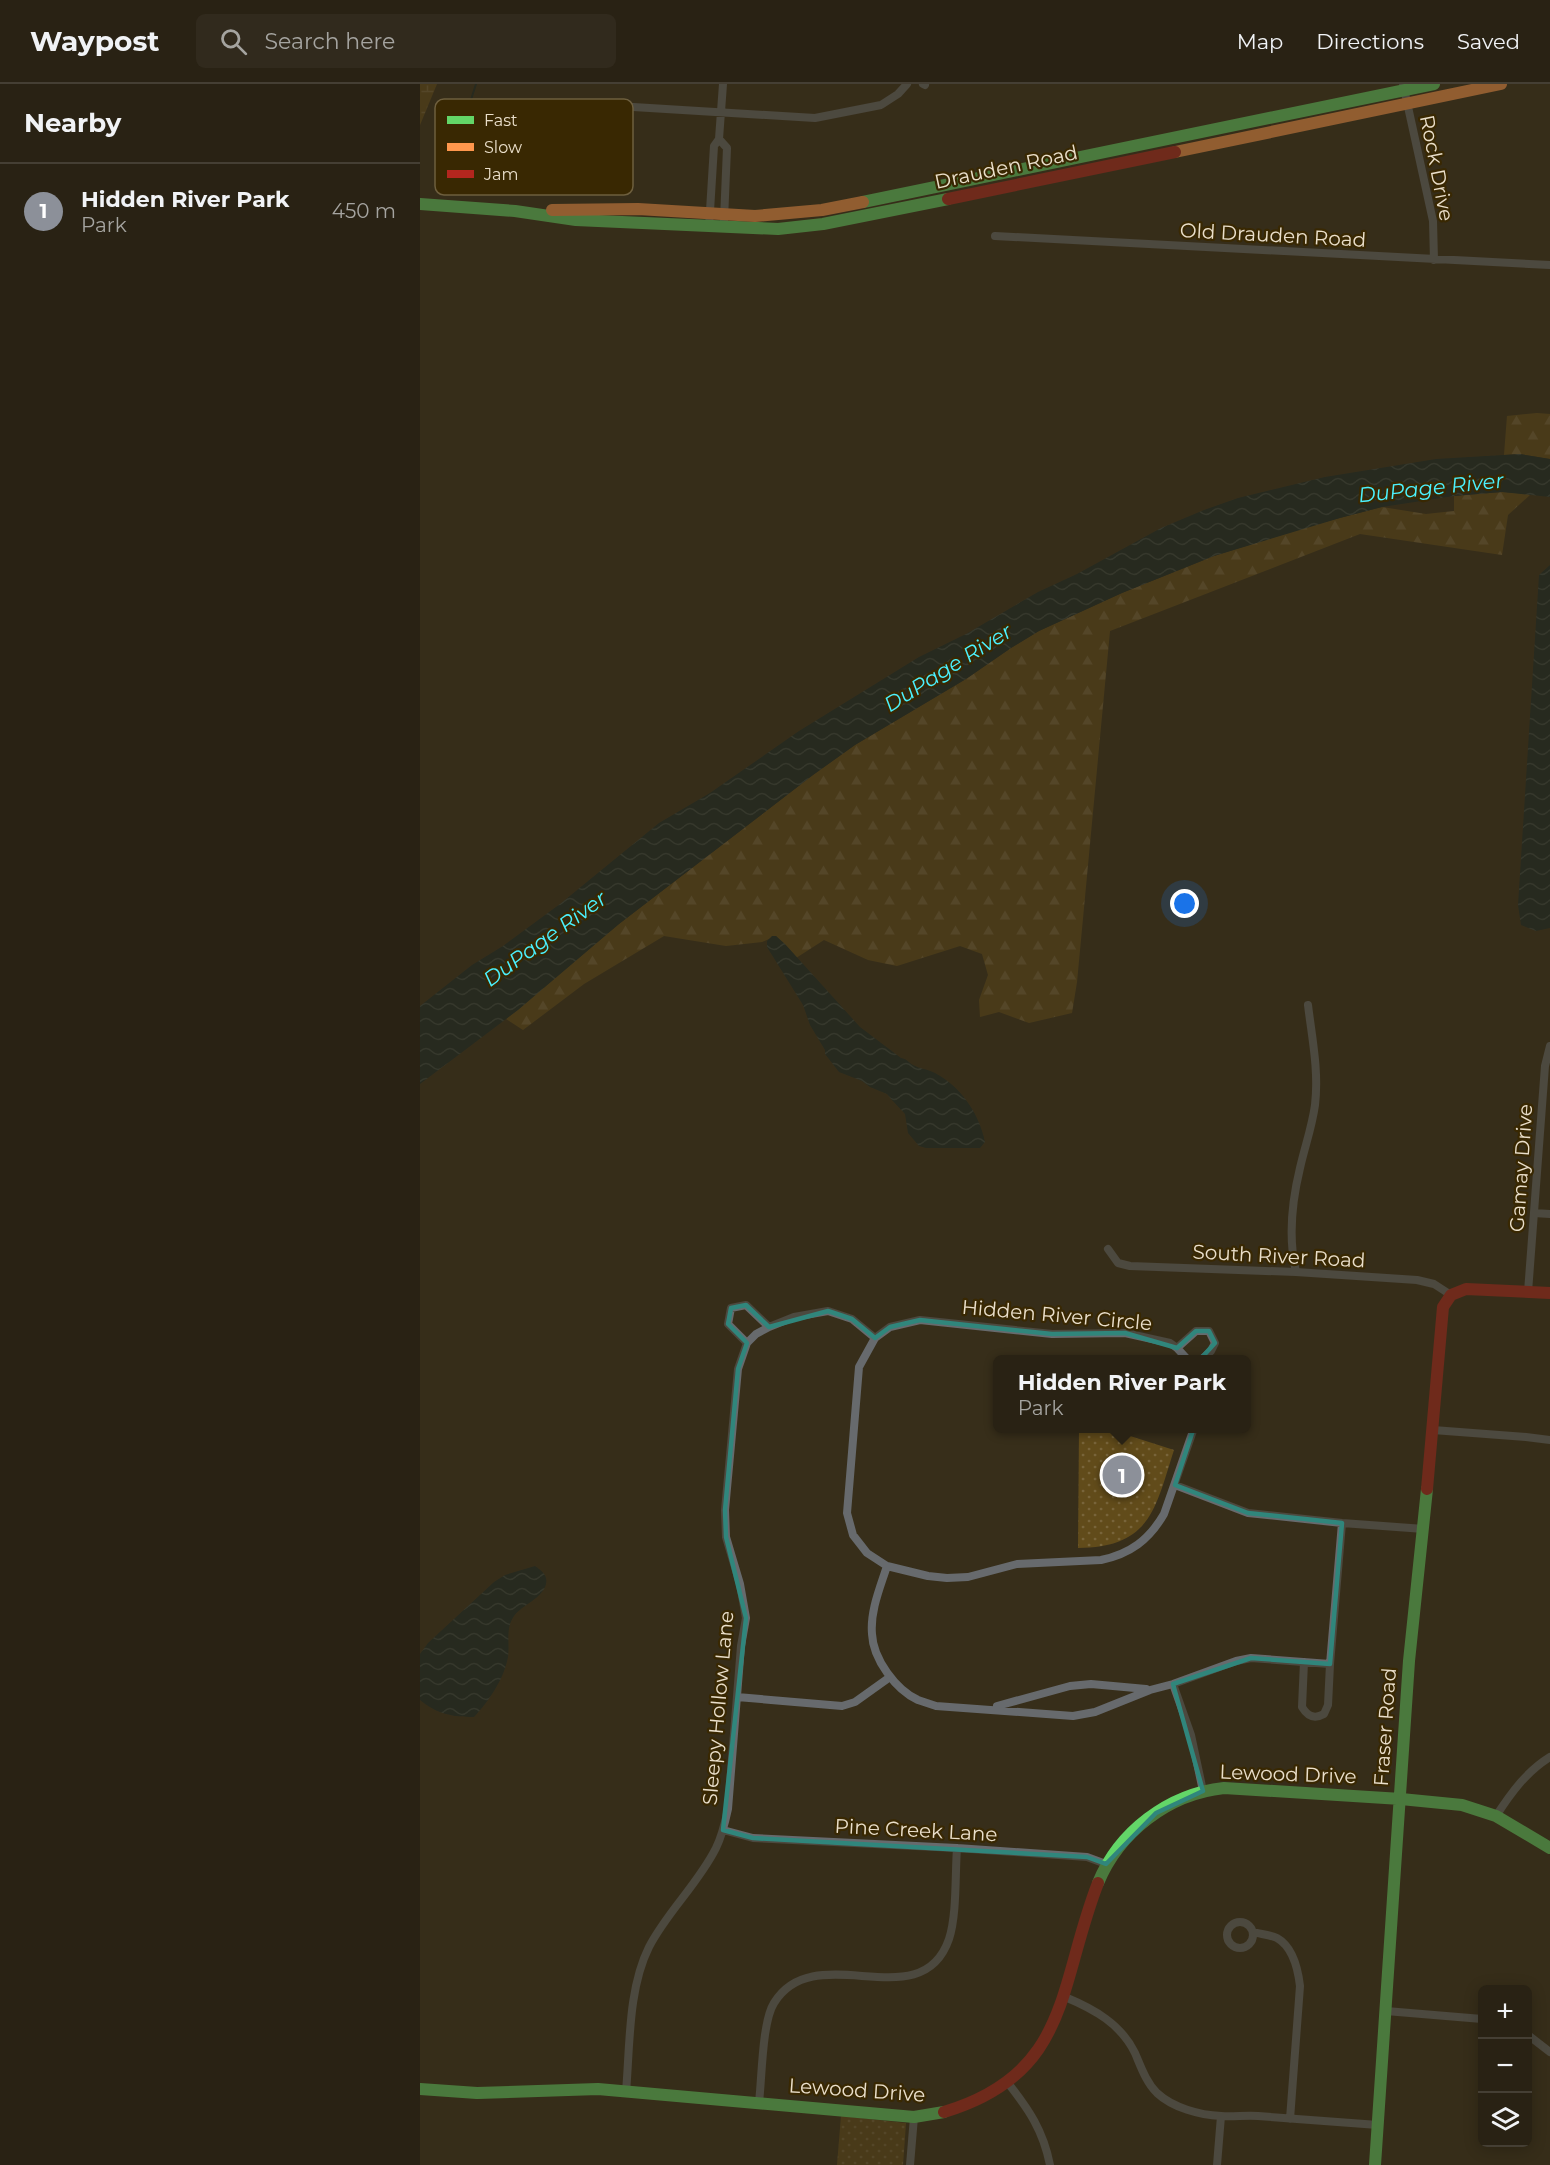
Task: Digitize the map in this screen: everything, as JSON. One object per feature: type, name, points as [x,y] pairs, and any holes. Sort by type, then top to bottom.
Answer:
[{"type":"street","points":[[709,227],[714,146],[719,139],[723,84]]},
{"type":"street","points":[[633,107],[823,117],[881,105],[891,100],[907,84]]},
{"type":"street","name":"Drauden Road","points":[[515,211],[638,209],[709,214],[787,214],[846,206],[1404,87],[1434,84]]},
{"type":"street","name":"Drauden Road","points":[[420,204],[515,211],[576,220],[778,229],[823,224],[1501,84]]},
{"type":"street","name":"Rock Drive","points":[[1404,87],[1432,221],[1434,260]]},
{"type":"street","points":[[719,139],[727,148],[723,227]]},
{"type":"street","name":"Old Drauden Road","points":[[995,236],[1550,266]]},
{"type":"street","points":[[1296,1272],[1292,1252],[1294,1193],[1311,1131],[1316,1087],[1316,1064],[1308,1005]]},
{"type":"street","name":"Gamay Drive","points":[[1528,1292],[1545,1066],[1550,1046]]},
{"type":"street","points":[[1534,1213],[1550,1214]]},
{"type":"street","name":"South River Road","points":[[1108,1249],[1118,1263],[1130,1266],[1296,1272],[1417,1280],[1434,1284],[1451,1295]]},
{"type":"street","points":[[1451,1295],[1466,1289],[1550,1293]]},
{"type":"street","name":"Fraser Road","points":[[1375,2165],[1409,1661],[1424,1529],[1443,1307],[1451,1295]]},
{"type":"street","points":[[769,1327],[746,1305],[731,1308],[729,1324],[747,1343],[769,1327],[794,1317],[828,1311],[852,1319],[875,1338],[859,1367],[848,1513],[853,1535],[867,1553],[886,1566],[947,1578],[968,1577],[1017,1564],[1101,1560],[1133,1549],[1149,1536],[1164,1514],[1192,1433]]},
{"type":"street","name":"Hidden River Circle","points":[[875,1338],[890,1327],[920,1320],[1052,1334],[1125,1333],[1155,1338],[1178,1348],[1184,1355]]},
{"type":"street","points":[[1178,1348],[1196,1330],[1209,1331],[1215,1343],[1206,1355]]},
{"type":"street","name":"Sleepy Hollow Lane","points":[[626,2092],[634,1993],[640,1968],[660,1927],[715,1850],[728,1809],[741,1646],[746,1618],[740,1584],[726,1536],[725,1510],[738,1369],[747,1343]]},
{"type":"street","points":[[1433,1430],[1550,1440]]},
{"type":"street","points":[[1175,1485],[1248,1513],[1424,1529]]},
{"type":"street","points":[[1304,1662],[1302,1707],[1305,1713],[1318,1717],[1324,1714],[1328,1705],[1342,1523]]},
{"type":"street","points":[[886,1566],[874,1608],[872,1635],[879,1660],[890,1677],[917,1699],[936,1706],[990,1708],[1073,1716],[1095,1712],[1150,1689],[1173,1684],[1236,1661],[1251,1658],[1330,1664]]},
{"type":"street","points":[[737,1697],[842,1706],[855,1702],[890,1677]]},
{"type":"street","points":[[990,1708],[1070,1686],[1091,1684],[1150,1689]]},
{"type":"street","points":[[1173,1684],[1191,1735],[1203,1791]]},
{"type":"street","points":[[1496,1816],[1511,1792],[1525,1777],[1550,1757]]},
{"type":"street","name":"Lewood Drive","points":[[420,2089],[477,2093],[578,2089],[759,2102],[914,2117],[942,2114],[987,2097],[1008,2083],[1040,2049],[1054,2026],[1065,1997],[1092,1900],[1106,1864],[1138,1827],[1181,1798],[1203,1791],[1241,1789],[1462,1805],[1496,1816],[1550,1848]]},
{"type":"street","name":"Pine Creek Lane","points":[[723,1830],[753,1838],[1087,1857],[1106,1864]]},
{"type":"street","points":[[759,2102],[768,2021],[773,2004],[785,1990],[798,1981],[830,1973],[895,1978],[907,1976],[928,1967],[941,1955],[952,1927],[957,1848]]},
{"type":"street","points":[[1253,1932],[1277,1938],[1290,1952],[1298,1968],[1300,1986],[1290,2119]]},
{"type":"street","points":[[1065,1997],[1097,2013],[1122,2034],[1134,2051],[1143,2075],[1157,2093],[1176,2105],[1200,2114],[1252,2115],[1378,2125]]},
{"type":"street","points":[[1386,2011],[1478,2019]]},
{"type":"street","points":[[1532,2039],[1550,2052]]},
{"type":"street","points":[[1008,2083],[1030,2111],[1042,2133],[1050,2165]]},
{"type":"street","points":[[1217,2165],[1221,2116]]},
{"type":"street","points":[[910,2165],[914,2117]]},
{"type":"highlighted area","points":[[746,1305],[769,1327],[828,1311],[852,1319],[875,1338],[890,1327],[920,1320],[1052,1334],[1125,1333],[1177,1348],[1196,1331],[1209,1331],[1215,1343],[1195,1365],[1201,1406],[1175,1485],[1248,1513],[1342,1523],[1330,1664],[1251,1658],[1173,1684],[1203,1791],[1156,1813],[1106,1864],[1087,1857],[753,1838],[723,1830],[746,1618],[726,1537],[725,1510],[738,1369],[747,1343],[728,1324],[731,1308],[737,1306]]},
{"type":"green space","points":[[420,84],[437,84],[420,125]]},
{"type":"green space","points":[[1550,414],[1550,459],[1520,454],[1504,455],[1507,416]]},
{"type":"green space","points":[[1502,492],[1531,494],[1508,515],[1502,555],[1360,534],[1110,631],[1077,982],[1072,1013],[1029,1023],[999,1012],[980,1017],[979,1000],[988,975],[982,954],[960,946],[897,966],[868,960],[824,940],[796,958],[776,936],[762,942],[726,946],[664,936],[584,984],[523,1030],[506,1019],[619,924],[813,775],[855,745],[966,679],[1039,631],[1122,593],[1214,556],[1313,525],[1382,507],[1426,514],[1454,511],[1454,496]]},
{"type":"green space","points":[[1079,1433],[1128,1433],[1127,1435],[1174,1450],[1155,1507],[1146,1521],[1121,1541],[1102,1546],[1078,1548]]},
{"type":"green space","points":[[841,2116],[906,2123],[903,2165],[837,2165]]},
{"type":"water","name":"DuPage River","points":[[1520,454],[1550,459],[1550,497],[1502,492],[1454,496],[1382,507],[1340,518],[1214,556],[1122,593],[1039,631],[966,679],[855,745],[813,775],[619,924],[518,1010],[420,1084],[420,1006],[472,965],[503,946],[560,904],[659,823],[710,793],[799,731],[919,657],[966,634],[1038,592],[1077,574],[1161,528],[1238,498],[1325,477],[1436,459]]},
{"type":"water","points":[[1550,565],[1550,928],[1536,931],[1521,925],[1518,905],[1539,575]]},
{"type":"water","points":[[772,936],[776,936],[785,944],[860,1027],[901,1058],[935,1073],[961,1093],[982,1131],[985,1142],[980,1148],[919,1146],[908,1133],[905,1114],[887,1094],[839,1072],[825,1054],[825,1050],[810,1025],[803,1005],[767,947],[767,941]]},
{"type":"water","points":[[535,1566],[545,1576],[546,1584],[541,1593],[518,1612],[511,1621],[506,1665],[495,1689],[480,1711],[474,1717],[452,1715],[439,1712],[420,1700],[420,1654],[428,1643],[494,1582],[505,1575]]},
{"type":"waterway","points":[[471,99],[476,84]]},
{"type":"traffic: fast","points":[[863,202],[1434,84]]},
{"type":"traffic: fast","points":[[420,204],[515,211],[576,220],[778,229],[823,224],[948,199]]},
{"type":"traffic: fast","points":[[1375,2165],[1409,1661],[1427,1489]]},
{"type":"traffic: fast","points":[[1098,1883],[1119,1847],[1148,1819],[1184,1798],[1224,1788],[1462,1805],[1496,1816],[1550,1848]]},
{"type":"traffic: fast","points":[[420,2089],[477,2093],[598,2089],[914,2117],[944,2112]]},
{"type":"traffic: slow","points":[[1175,152],[1501,84]]},
{"type":"traffic: slow","points":[[552,210],[638,209],[755,216],[822,210],[863,202]]},
{"type":"traffic: jam","points":[[948,199],[1175,152]]},
{"type":"traffic: jam","points":[[1427,1489],[1443,1307],[1451,1295],[1466,1289],[1550,1293]]},
{"type":"traffic: jam","points":[[944,2112],[985,2095],[1016,2075],[1038,2050],[1054,2022],[1098,1883]]},
{"type":"place","name":"Hidden River Park","points":[[1122,1475]]}]
